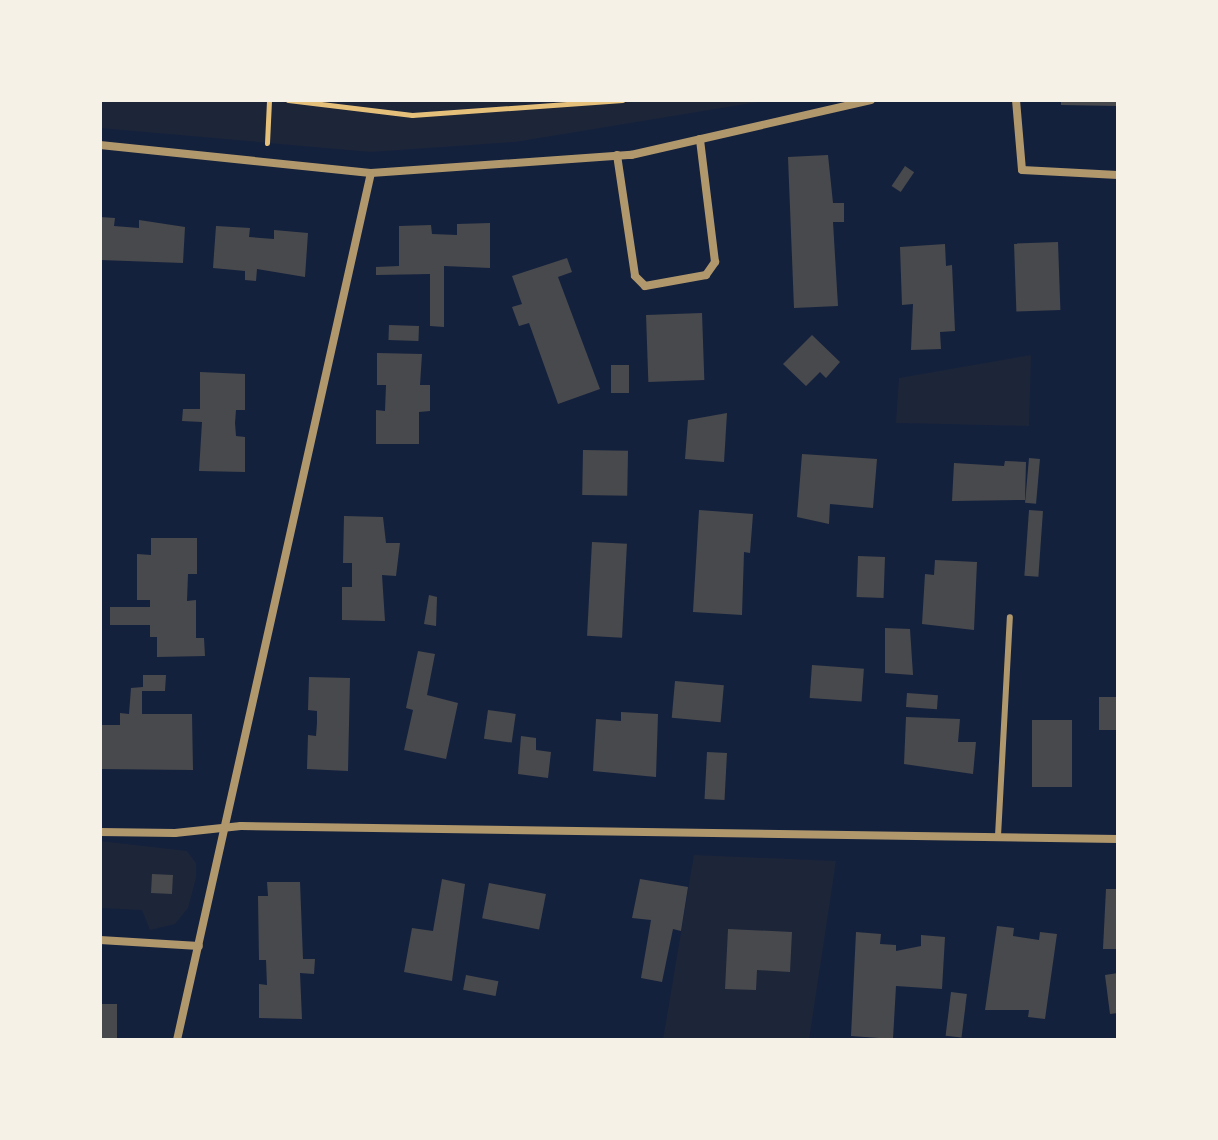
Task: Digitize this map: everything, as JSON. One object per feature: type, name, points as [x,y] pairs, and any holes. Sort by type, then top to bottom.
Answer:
[{"type":"street","points":[[100,145],[371,173],[617,155],[871,100]]},
{"type":"street","points":[[1016,100],[1022,170],[1118,175]]},
{"type":"street","points":[[617,155],[635,276],[645,286],[691,278],[706,275],[715,262],[700,139]]},
{"type":"street","points":[[177,1040],[371,173]]},
{"type":"street","points":[[100,832],[175,833],[225,828],[1118,839]]},
{"type":"street","points":[[100,940],[199,946]]},
{"type":"lane","points":[[998,836],[1010,617]]},
{"type":"path","points":[[266,162],[269,100]]},
{"type":"path","points":[[288,100],[412,115],[622,100]]},
{"type":"shaded area","points":[[100,100],[770,100],[515,142],[371,152],[100,128]]},
{"type":"shaded area","points":[[1031,355],[1029,426],[896,423],[899,378]]},
{"type":"shaded area","points":[[100,841],[187,851],[196,863],[196,878],[188,908],[175,924],[150,930],[142,910],[100,908]]},
{"type":"shaded area","points":[[694,855],[836,861],[809,1040],[663,1040]]},
{"type":"building","points":[[1061,100],[1118,100],[1118,106],[1061,105]]},
{"type":"building","points":[[828,155],[833,203],[844,203],[844,222],[833,222],[838,306],[794,308],[788,157]]},
{"type":"building","points":[[905,166],[914,172],[901,192],[892,186]]},
{"type":"building","points":[[100,217],[115,218],[114,226],[139,228],[139,220],[185,227],[183,263],[100,260]]},
{"type":"building","points":[[490,223],[490,268],[444,266],[444,327],[430,326],[430,274],[376,275],[376,267],[399,266],[399,226],[431,225],[432,234],[457,235],[457,224]]},
{"type":"building","points":[[216,226],[250,228],[249,237],[274,239],[274,230],[308,233],[305,277],[257,269],[256,281],[245,280],[245,271],[213,268]]},
{"type":"building","points":[[1058,242],[1060,310],[1016,311],[1014,244]]},
{"type":"building","points":[[945,244],[946,266],[952,265],[955,331],[940,332],[941,349],[911,350],[913,304],[902,305],[900,247]]},
{"type":"building","points":[[567,258],[572,272],[558,277],[600,389],[558,404],[529,323],[519,326],[512,307],[522,304],[512,276]]},
{"type":"building","points":[[702,313],[704,380],[648,382],[646,315]]},
{"type":"building","points":[[389,325],[419,326],[418,341],[388,340]]},
{"type":"building","points":[[812,335],[840,362],[826,378],[820,372],[806,386],[783,364]]},
{"type":"building","points":[[377,353],[422,354],[420,385],[430,385],[430,411],[419,412],[419,444],[376,444],[376,410],[385,411],[386,385],[377,385]]},
{"type":"building","points":[[611,365],[629,365],[629,393],[611,393]]},
{"type":"building","points":[[200,372],[245,374],[245,410],[236,410],[235,423],[236,436],[245,437],[245,472],[199,471],[202,422],[182,421],[183,409],[200,409]]},
{"type":"building","points":[[727,413],[724,462],[685,459],[688,420]]},
{"type":"building","points":[[583,450],[628,451],[627,496],[582,495]]},
{"type":"building","points":[[802,454],[877,459],[873,508],[830,504],[829,524],[797,517]]},
{"type":"building","points":[[1029,458],[1040,459],[1036,504],[1025,503]]},
{"type":"building","points":[[1005,461],[1026,462],[1025,500],[952,501],[954,463],[1004,466]]},
{"type":"building","points":[[699,510],[753,514],[750,553],[744,552],[742,615],[693,612]]},
{"type":"building","points":[[1029,510],[1043,511],[1038,577],[1024,576]]},
{"type":"building","points":[[344,516],[383,517],[386,543],[400,543],[396,576],[382,575],[385,621],[342,620],[342,587],[352,587],[352,563],[343,563]]},
{"type":"building","points":[[151,538],[197,538],[197,574],[188,574],[187,601],[196,600],[196,638],[204,638],[205,656],[157,657],[157,637],[150,637],[150,625],[110,625],[110,607],[150,607],[150,600],[137,600],[137,554],[151,555]]},
{"type":"building","points":[[592,542],[627,544],[622,638],[587,636]]},
{"type":"building","points":[[858,556],[885,557],[884,598],[857,597]]},
{"type":"building","points":[[935,560],[977,562],[974,630],[922,624],[925,574],[934,575]]},
{"type":"building","points":[[429,595],[437,597],[436,626],[424,624]]},
{"type":"building","points":[[885,628],[910,629],[913,675],[885,673]]},
{"type":"building","points":[[418,651],[435,654],[427,695],[458,703],[446,759],[404,750],[413,710],[406,708]]},
{"type":"building","points":[[812,665],[864,669],[862,702],[810,698]]},
{"type":"building","points":[[143,675],[166,675],[165,691],[142,691],[142,714],[192,714],[193,770],[100,769],[100,725],[120,725],[120,713],[129,714],[131,688],[143,687]]},
{"type":"building","points":[[309,677],[350,678],[348,771],[307,769],[308,735],[316,736],[317,723],[317,711],[308,710]]},
{"type":"building","points":[[675,681],[724,685],[721,722],[672,718]]},
{"type":"building","points":[[907,693],[938,695],[937,709],[906,707]]},
{"type":"building","points":[[1099,697],[1118,697],[1118,730],[1099,730]]},
{"type":"building","points":[[488,710],[516,714],[512,743],[484,739]]},
{"type":"building","points":[[621,712],[658,714],[656,777],[593,771],[596,719],[621,721]]},
{"type":"building","points":[[906,717],[960,719],[958,742],[976,742],[973,774],[904,764]]},
{"type":"building","points":[[1032,720],[1072,720],[1072,787],[1032,787]]},
{"type":"building","points":[[521,736],[536,738],[536,750],[551,752],[548,778],[518,774]]},
{"type":"building","points":[[707,752],[727,753],[725,800],[705,799]]},
{"type":"building","points":[[152,874],[173,875],[172,894],[151,893]]},
{"type":"building","points":[[442,879],[465,884],[452,981],[404,972],[412,928],[433,931]]},
{"type":"building","points":[[640,879],[688,887],[681,931],[673,929],[662,982],[641,978],[651,920],[632,918]]},
{"type":"building","points":[[267,882],[300,882],[303,959],[315,959],[314,974],[300,973],[302,1019],[259,1018],[259,984],[267,985],[266,960],[259,960],[258,896],[268,896]]},
{"type":"building","points":[[489,883],[546,894],[539,929],[482,918]]},
{"type":"building","points":[[1106,889],[1118,889],[1118,949],[1103,949]]},
{"type":"building","points":[[997,926],[1014,928],[1013,936],[1039,940],[1040,932],[1057,934],[1045,1019],[1028,1017],[1029,1010],[985,1010]]},
{"type":"building","points":[[728,929],[792,932],[790,972],[757,970],[756,990],[725,989]]},
{"type":"building","points":[[856,932],[881,934],[880,944],[896,945],[896,951],[921,946],[921,935],[945,937],[942,989],[896,986],[893,1039],[851,1036]]},
{"type":"building","points":[[1118,973],[1118,1013],[1110,1014],[1105,975]]},
{"type":"building","points":[[466,975],[498,981],[496,996],[463,990]]},
{"type":"building","points":[[951,992],[967,994],[962,1038],[946,1036]]},
{"type":"building","points":[[100,1004],[117,1004],[117,1040],[100,1040]]}]
